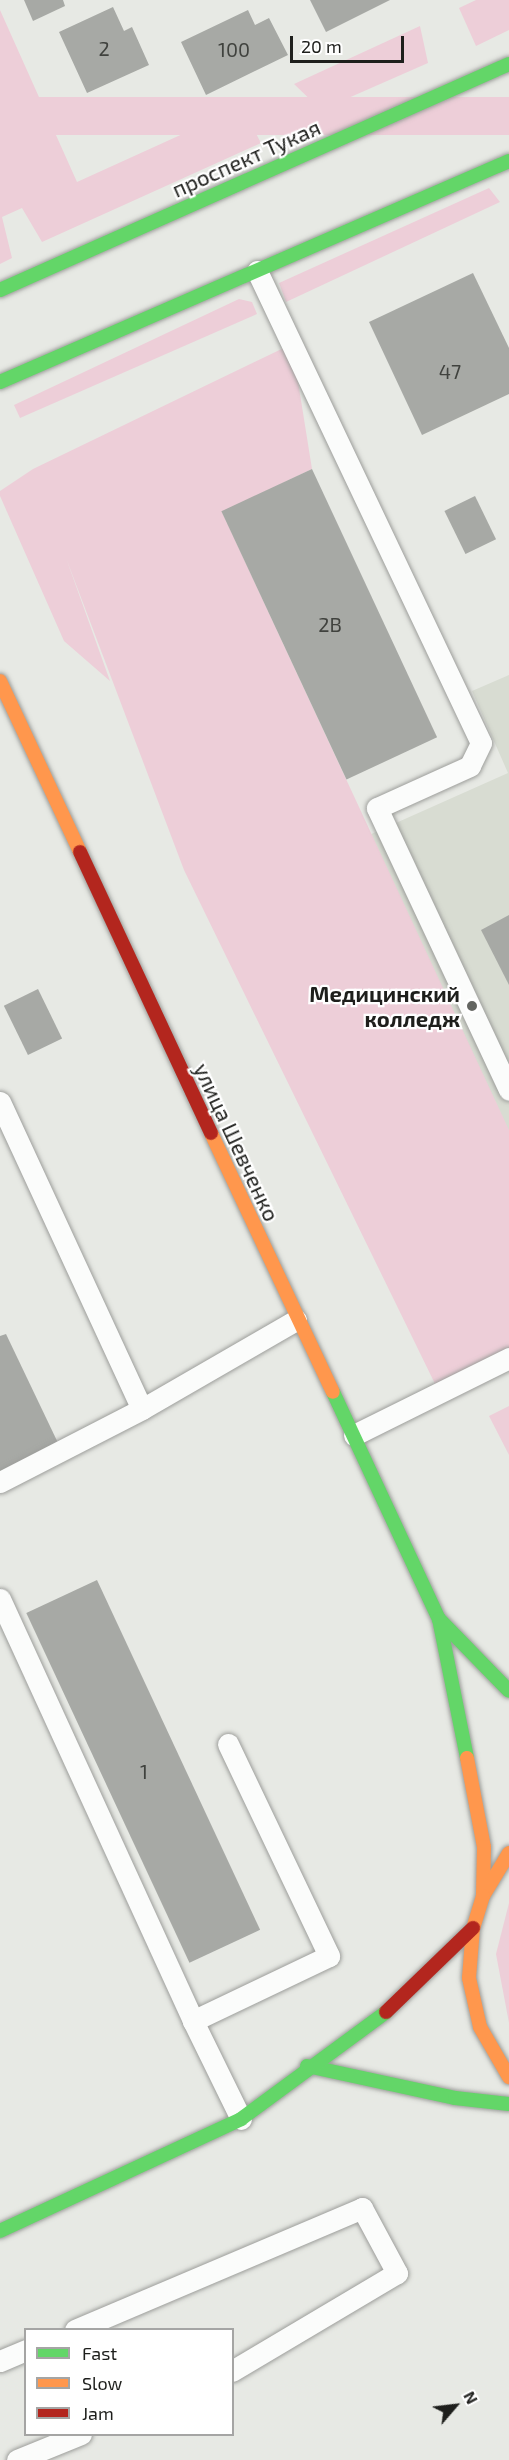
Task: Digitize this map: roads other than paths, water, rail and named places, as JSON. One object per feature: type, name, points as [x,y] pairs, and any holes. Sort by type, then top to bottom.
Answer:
[{"type":"main road","name":"проспект Тукая","points":[[0,290],[509,64]]},
{"type":"main road","points":[[0,382],[508,163]]},
{"type":"main road","name":"улица Шевченко","points":[[0,681],[296,1320],[354,1435],[439,1619]]},
{"type":"main road","points":[[439,1619],[509,1691]]},
{"type":"main road","points":[[439,1619],[484,1847],[483,1896]]},
{"type":"main road","points":[[509,1853],[483,1896],[473,1928],[470,1978],[480,2027],[509,2077]]},
{"type":"main road","points":[[0,2231],[241,2119],[308,2066],[398,2003],[473,1928]]},
{"type":"main road","points":[[308,2066],[454,2098],[509,2104]]},
{"type":"lane","points":[[257,271],[481,743],[470,766],[377,808],[509,1090]]},
{"type":"lane","points":[[0,1102],[142,1409]]},
{"type":"lane","points":[[0,1482],[142,1409],[296,1320]]},
{"type":"lane","points":[[354,1435],[509,1358]]},
{"type":"lane","points":[[0,1599],[193,2021],[241,2119]]},
{"type":"lane","points":[[193,2021],[329,1956],[228,1744]]},
{"type":"lane","points":[[80,2328],[363,2208],[397,2273],[234,2370]]},
{"type":"lane","points":[[0,2361],[24,2351]]},
{"type":"lane","points":[[17,2460],[76,2436]]},
{"type":"place","name":"Медицинский колледж","points":[[472,1006]]}]
